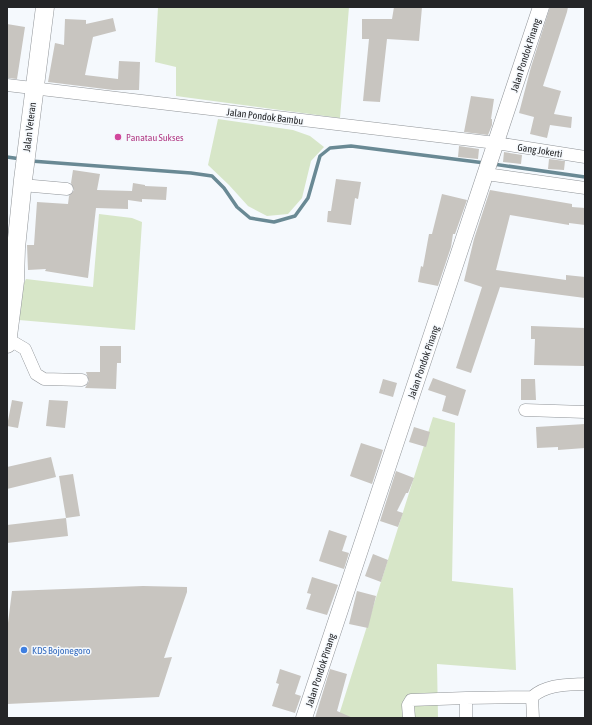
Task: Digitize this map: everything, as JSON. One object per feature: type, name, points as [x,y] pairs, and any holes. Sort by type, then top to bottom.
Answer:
[{"type":"main road","name":"Jalan Veteran","points":[[7,342],[15,281],[16,248],[26,153],[45,7]]},
{"type":"main road","name":"Jalan Veteran","points":[[7,270],[16,248]]},
{"type":"street","name":"Jalan Pondok Pinang","points":[[304,718],[542,7]]},
{"type":"street","name":"Jalan Pondok Bambu","points":[[7,85],[494,149]]},
{"type":"street","name":"Gang Jokerti","points":[[494,149],[585,157]]},
{"type":"street","points":[[486,174],[585,188]]},
{"type":"street","points":[[23,182],[66,189]]},
{"type":"street","points":[[7,342],[25,349],[36,374],[44,379],[82,380]]},
{"type":"street","points":[[525,410],[585,412]]},
{"type":"street","points":[[409,718],[408,705],[411,700],[532,697],[542,690],[557,685],[585,684]]},
{"type":"street","points":[[532,697],[533,718]]},
{"type":"street","points":[[466,698],[466,718]]},
{"type":"green space","points":[[158,7],[349,7],[340,118],[176,96],[176,67],[155,62]]},
{"type":"green space","points":[[218,119],[293,130],[310,136],[324,147],[311,161],[302,198],[288,214],[267,216],[248,206],[208,165]]},
{"type":"green space","points":[[99,214],[132,218],[142,222],[135,330],[19,320],[23,285],[26,279],[93,287]]},
{"type":"green space","points":[[433,417],[455,423],[452,581],[513,588],[516,670],[437,664],[438,718],[338,718]]},
{"type":"building","points":[[394,7],[422,7],[419,41],[387,39],[380,102],[363,101],[369,39],[362,39],[362,19],[392,19]]},
{"type":"building","points":[[550,7],[568,7],[543,86],[561,91],[554,114],[572,117],[571,128],[550,125],[547,138],[530,134],[534,117],[519,113],[531,67]]},
{"type":"building","points":[[113,18],[116,31],[93,37],[85,75],[118,79],[119,61],[140,62],[139,90],[113,90],[48,82],[55,43],[64,45],[65,19],[86,20],[86,24]]},
{"type":"building","points":[[7,24],[25,27],[17,79],[7,78]]},
{"type":"building","points":[[471,96],[494,99],[491,119],[492,125],[488,135],[464,132]]},
{"type":"building","points":[[459,146],[479,149],[478,159],[458,157]]},
{"type":"building","points":[[504,152],[522,155],[521,164],[503,162]]},
{"type":"building","points":[[549,159],[565,161],[564,170],[548,169]]},
{"type":"building","points":[[73,170],[100,174],[97,190],[132,191],[133,183],[145,186],[167,187],[166,200],[142,199],[142,202],[128,200],[128,209],[96,208],[88,278],[45,271],[46,269],[28,270],[27,245],[34,245],[37,202],[68,204],[69,196],[74,190],[71,183]]},
{"type":"building","points":[[336,179],[361,182],[358,199],[355,198],[351,225],[327,222],[328,211],[331,211]]},
{"type":"building","points":[[490,190],[572,204],[572,207],[585,208],[585,225],[569,223],[569,225],[510,215],[496,270],[566,280],[566,275],[585,277],[585,298],[500,287],[471,373],[456,368],[482,287],[464,281],[474,239]]},
{"type":"building","points":[[442,194],[467,200],[455,234],[453,234],[451,247],[438,286],[418,282],[421,266],[423,267],[429,234],[432,234]]},
{"type":"building","points":[[531,326],[585,328],[585,366],[534,365],[535,339],[531,339]]},
{"type":"building","points":[[100,346],[121,346],[121,363],[117,363],[116,389],[85,388],[89,381],[86,372],[100,372]]},
{"type":"building","points":[[433,378],[466,390],[458,416],[442,411],[446,396],[428,390]]},
{"type":"building","points":[[383,379],[397,383],[393,397],[379,393]]},
{"type":"building","points":[[521,379],[535,379],[536,400],[521,400]]},
{"type":"building","points":[[12,400],[23,402],[18,428],[7,426]]},
{"type":"building","points":[[49,400],[68,401],[65,428],[46,426]]},
{"type":"building","points":[[585,424],[585,448],[558,450],[558,447],[537,448],[536,427]]},
{"type":"building","points":[[414,427],[430,432],[426,447],[409,442]]},
{"type":"building","points":[[361,443],[383,450],[372,484],[350,476]]},
{"type":"building","points":[[51,457],[56,477],[7,489],[7,467]]},
{"type":"building","points":[[396,471],[414,478],[408,493],[406,493],[397,511],[403,513],[398,527],[380,521]]},
{"type":"building","points":[[73,474],[80,516],[66,518],[59,476]]},
{"type":"building","points":[[66,518],[68,536],[7,543],[7,525]]},
{"type":"building","points":[[329,530],[347,536],[342,551],[349,553],[344,569],[319,561]]},
{"type":"building","points":[[373,554],[388,560],[381,582],[365,576]]},
{"type":"building","points":[[312,577],[338,585],[327,615],[306,609],[311,594],[307,593]]},
{"type":"building","points":[[143,586],[187,587],[187,592],[164,658],[172,657],[159,697],[7,704],[7,631],[12,591]]},
{"type":"building","points":[[357,591],[376,596],[368,628],[349,624]]},
{"type":"building","points":[[280,669],[301,676],[295,694],[301,696],[295,713],[272,706],[279,684],[276,683]]},
{"type":"building","points":[[330,669],[347,674],[337,711],[353,718],[315,718]]},
{"type":"waterway","points":[[31,161],[191,173],[212,176],[224,188],[237,207],[250,218],[274,222],[295,216],[308,198],[320,156],[330,148],[351,146],[485,163]]},
{"type":"waterway","points":[[7,157],[21,159]]},
{"type":"waterway","points":[[493,164],[585,177]]},
{"type":"place","name":"Panatau Sukses","points":[[118,137]]},
{"type":"place","name":"KDS Bojonegoro","points":[[24,650]]}]
